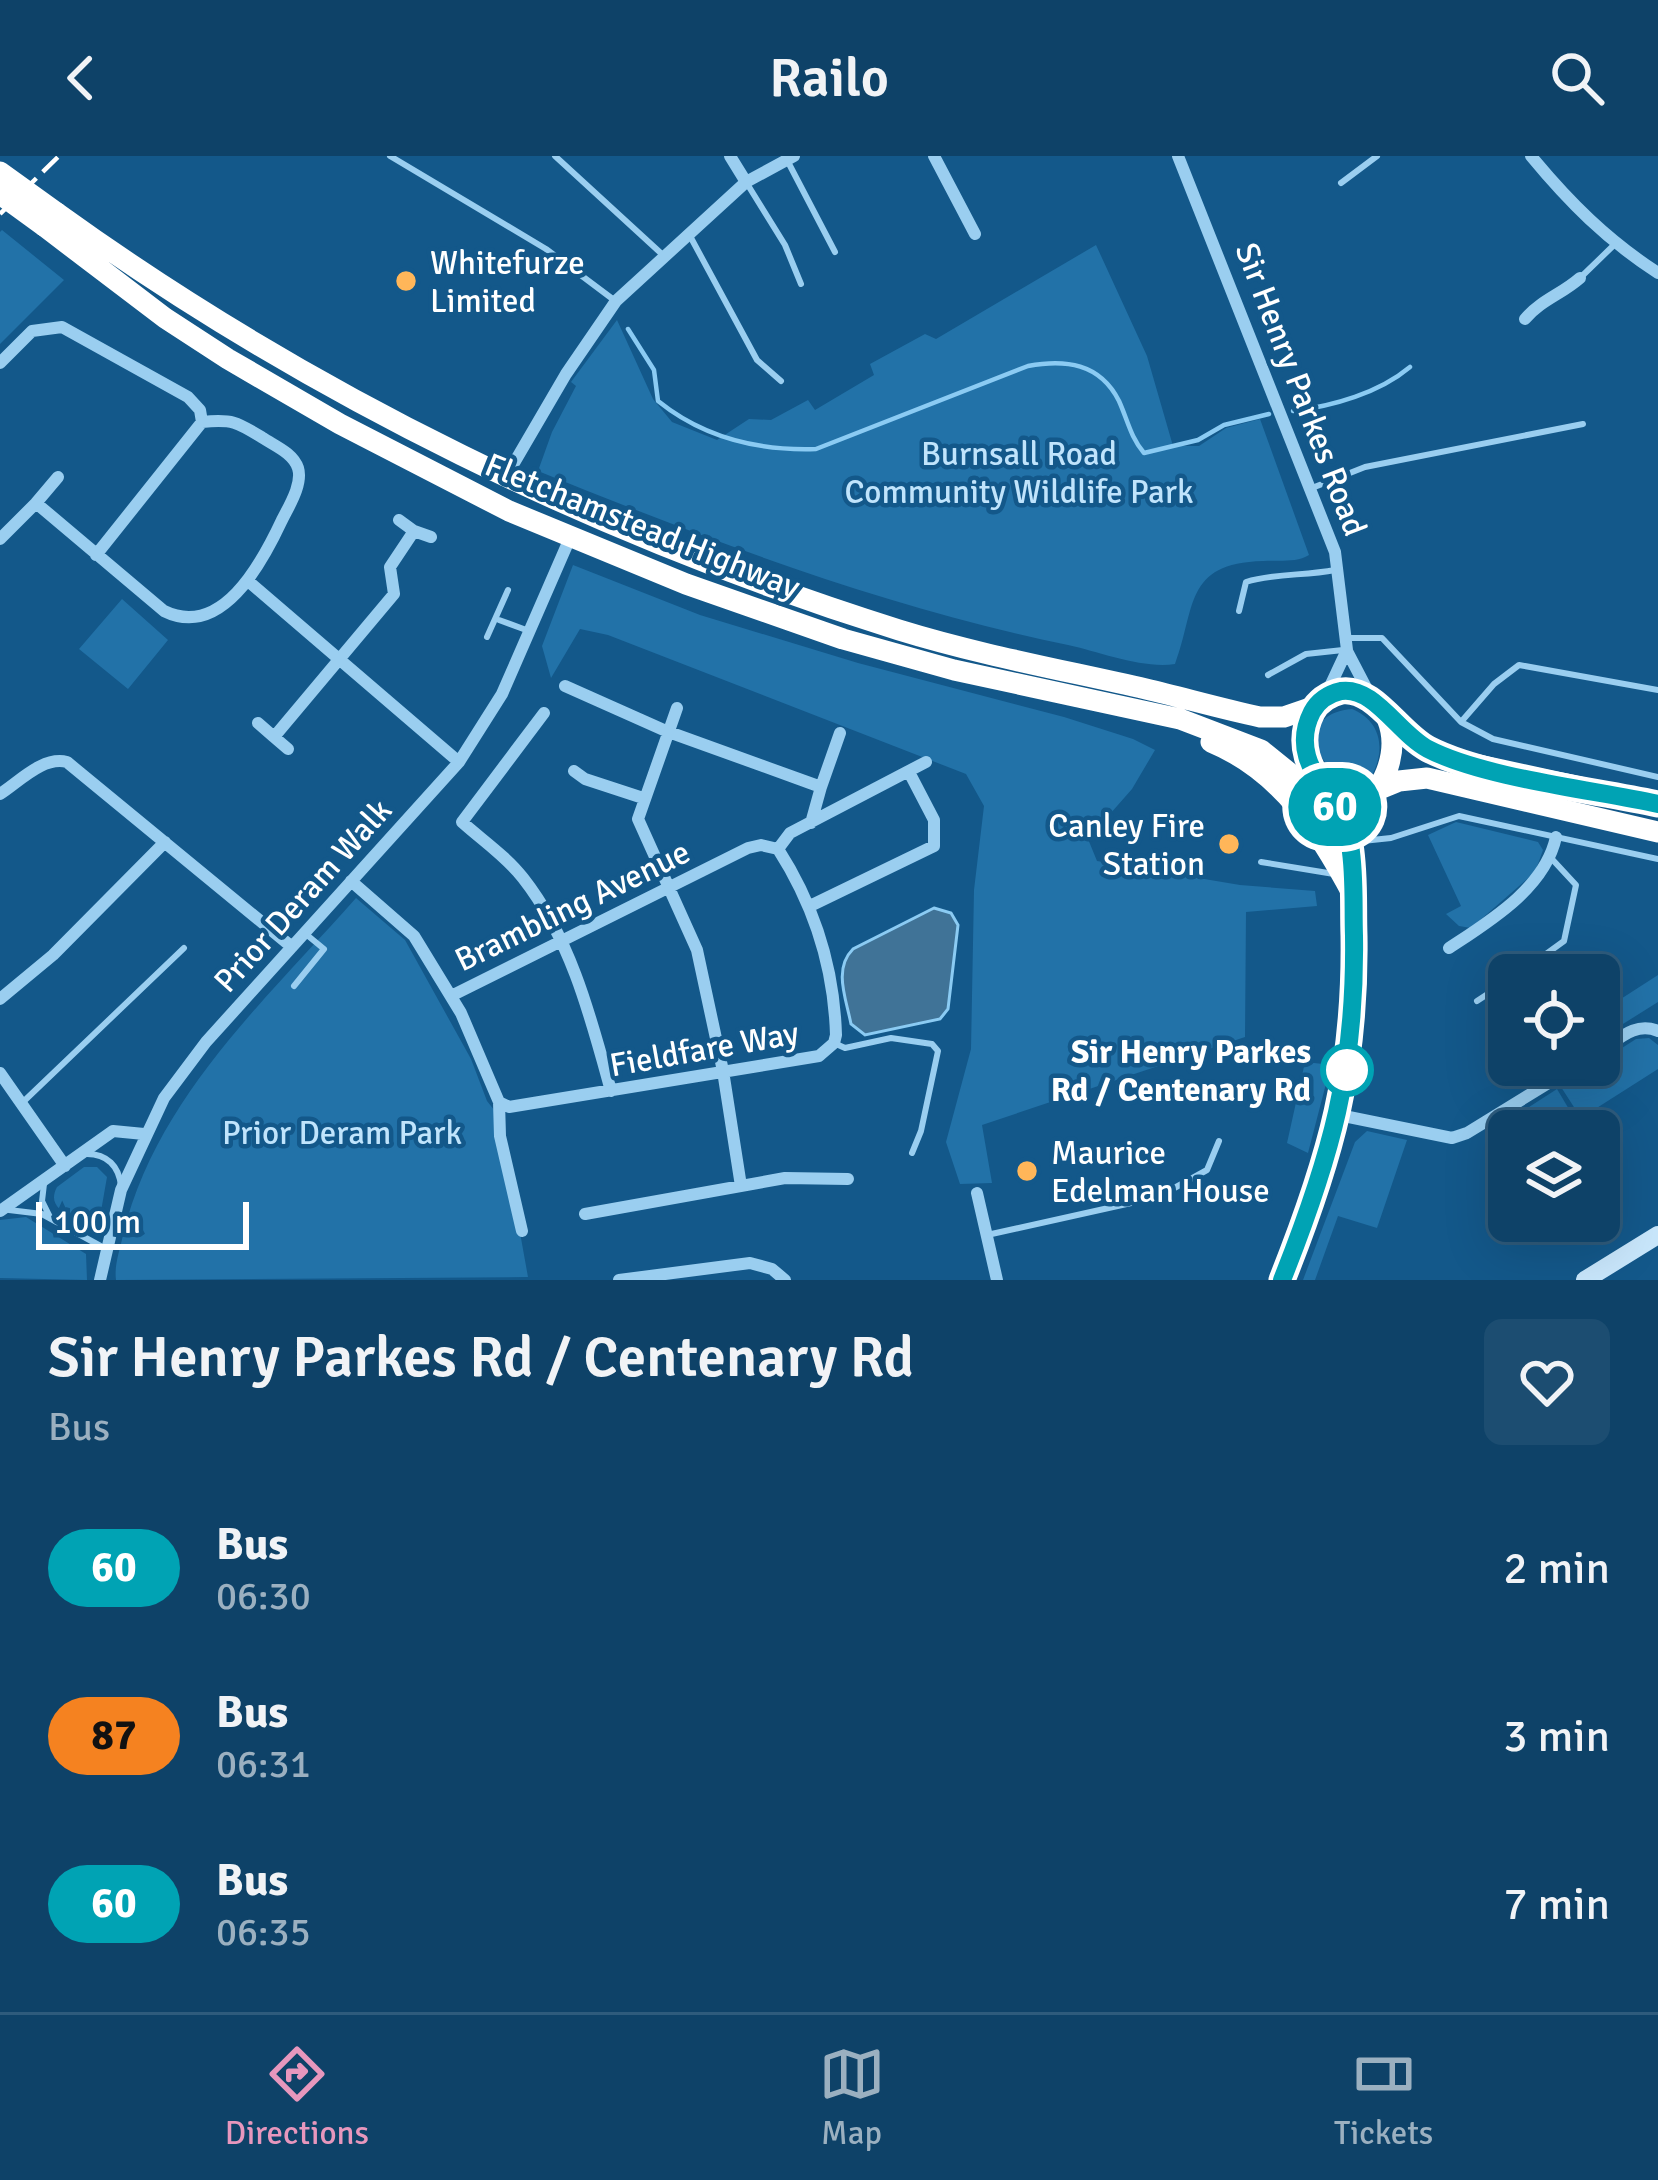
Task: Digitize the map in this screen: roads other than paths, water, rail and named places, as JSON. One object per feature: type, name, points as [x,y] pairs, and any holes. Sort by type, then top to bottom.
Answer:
[{"type":"highway","name":"Fletchamstead Highway","points":[[0,172],[165,318],[227,359],[449,482],[570,538],[844,639],[954,670],[1180,718],[1261,750],[1297,779],[1322,791]]},
{"type":"highway","name":"Fletchamstead Highway","points":[[0,194],[238,335],[383,414],[507,475],[700,559],[900,631],[1260,717],[1284,717],[1320,702]]},
{"type":"highway","points":[[1658,804],[1456,760],[1426,748],[1377,706],[1351,691],[1320,702],[1306,728],[1304,747],[1322,791],[1344,802],[1399,781],[1427,778],[1658,832]]},
{"type":"highway","points":[[1103,702],[1219,745],[1267,776],[1307,817],[1349,881]]},
{"type":"highway","points":[[1369,795],[1385,778],[1391,754],[1377,706]]},
{"type":"street","points":[[730,156],[746,182]]},
{"type":"street","points":[[934,156],[975,234]]},
{"type":"street","name":"Sir Henry Parkes Road","points":[[1178,156],[1311,488],[1338,569],[1347,644],[1377,706]]},
{"type":"street","points":[[1531,156],[1575,208],[1615,244],[1658,273]]},
{"type":"street","points":[[507,475],[566,374],[616,301],[746,182],[790,158]]},
{"type":"street","points":[[1525,319],[1540,302],[1564,292],[1580,278]]},
{"type":"street","points":[[0,363],[32,331],[62,327],[188,397],[200,410],[202,422]]},
{"type":"street","points":[[36,503],[95,555],[164,611],[183,621],[208,614],[248,581],[284,516],[299,473],[292,457],[233,419],[202,422],[95,555]]},
{"type":"street","points":[[0,539],[58,477]]},
{"type":"street","points":[[399,520],[431,537]]},
{"type":"street","points":[[274,736],[394,594],[389,567],[415,531]]},
{"type":"street","name":"Prior Deram Walk","points":[[121,1190],[144,1134],[193,1058],[458,762],[502,694],[570,538]]},
{"type":"street","points":[[248,581],[458,762]]},
{"type":"street","points":[[1320,702],[1347,644]]},
{"type":"street","points":[[565,686],[666,731],[821,787]]},
{"type":"street","points":[[599,723],[611,707]]},
{"type":"street","points":[[677,708],[638,819],[697,950],[741,1186]]},
{"type":"street","points":[[541,720],[462,822],[522,877],[562,940],[611,1091]]},
{"type":"street","points":[[258,723],[288,749]]},
{"type":"street","points":[[811,823],[841,734]]},
{"type":"street","points":[[0,794],[44,764],[68,761],[292,946]]},
{"type":"street","points":[[778,849],[790,833],[926,762]]},
{"type":"street","points":[[574,771],[643,798]]},
{"type":"street","points":[[810,906],[934,846],[934,820],[909,772]]},
{"type":"street","points":[[1322,791],[1349,841]]},
{"type":"street","points":[[1282,1280],[1320,1182],[1339,1115],[1355,1000],[1349,841],[1352,821],[1369,795]]},
{"type":"street","points":[[1449,948],[1492,920],[1551,858],[1556,837]]},
{"type":"street","points":[[0,999],[108,903],[165,842]]},
{"type":"street","name":"Brambling Avenue","points":[[451,996],[748,848],[778,849]]},
{"type":"street","name":"Fieldfare Way","points":[[499,1102],[509,1107],[541,1104],[819,1056],[834,1043],[836,1026],[822,937],[778,849]]},
{"type":"street","points":[[351,881],[414,936],[483,1060],[499,1102],[500,1136],[522,1231]]},
{"type":"street","points":[[1620,1038],[1634,1028],[1658,1031]]},
{"type":"street","points":[[0,1073],[71,1162]]},
{"type":"street","points":[[1339,1115],[1452,1138],[1544,1086]]},
{"type":"street","points":[[0,1211],[118,1130],[144,1134]]},
{"type":"street","points":[[585,1214],[785,1178],[848,1180]]},
{"type":"street","points":[[101,1275],[121,1190]]},
{"type":"street","points":[[977,1193],[997,1280]]},
{"type":"street","points":[[1585,1280],[1658,1235]]},
{"type":"street","points":[[1607,1280],[1658,1249]]},
{"type":"street","points":[[619,1280],[742,1263],[761,1264],[784,1280]]},
{"type":"lane","points":[[390,156],[546,249],[616,301]]},
{"type":"lane","points":[[555,156],[664,256]]},
{"type":"lane","points":[[1341,183],[1377,156]]},
{"type":"lane","points":[[790,158],[835,251]]},
{"type":"lane","points":[[746,182],[785,245],[802,284]]},
{"type":"lane","points":[[688,233],[757,360],[781,381]]},
{"type":"lane","points":[[1580,278],[1615,244]]},
{"type":"lane","points":[[1311,488],[1365,467],[1583,424]]},
{"type":"lane","points":[[1238,610],[1246,582],[1272,574],[1301,577],[1338,569]]},
{"type":"lane","points":[[487,637],[508,590]]},
{"type":"lane","points":[[497,620],[529,631]]},
{"type":"lane","points":[[1268,675],[1306,654],[1382,638],[1461,722],[1493,740],[1658,776]]},
{"type":"lane","points":[[1461,722],[1519,664],[1658,690]]},
{"type":"lane","points":[[1349,841],[1391,838],[1459,816],[1658,859]]},
{"type":"lane","points":[[1546,954],[1564,941],[1576,884],[1551,858]]},
{"type":"lane","points":[[1261,862],[1349,881]]},
{"type":"lane","points":[[294,986],[324,949],[304,933]]},
{"type":"lane","points":[[21,1104],[184,947]]},
{"type":"lane","points":[[1477,1001],[1488,994]]},
{"type":"lane","points":[[834,1043],[844,1048],[891,1039],[932,1044],[938,1051],[921,1131],[911,1153]]},
{"type":"lane","points":[[987,1235],[1158,1197],[1207,1170],[1220,1141]]},
{"type":"lane","points":[[71,1162],[91,1154],[109,1160],[121,1190]]},
{"type":"lane","points":[[50,1177],[41,1196],[53,1220]]},
{"type":"lane","points":[[0,1211],[30,1210],[106,1249]]},
{"type":"waterway","points":[[628,329],[654,370],[658,401],[713,433],[773,448],[816,449],[1042,364],[1068,364],[1102,379],[1119,401],[1144,453],[1198,440],[1224,425],[1269,414]]},
{"type":"waterway","points":[[1293,411],[1355,397],[1410,367]]},
{"type":"railway","points":[[0,214],[59,156]]},
{"type":"place","name":"Whitefurze Limited","points":[[406,281]]},
{"type":"place","name":"Canley Fire Station","points":[[1229,844]]},
{"type":"place","name":"Sir Henry Parkes Rd / Centenary Rd","points":[[1347,1070]]},
{"type":"place","name":"Maurice Edelman House","points":[[1027,1171]]},
{"type":"park label","name":"Burnsall Road Community Wildlife Park","points":[[1019,472]]},
{"type":"park label","name":"Prior Deram Park","points":[[342,1132]]}]
